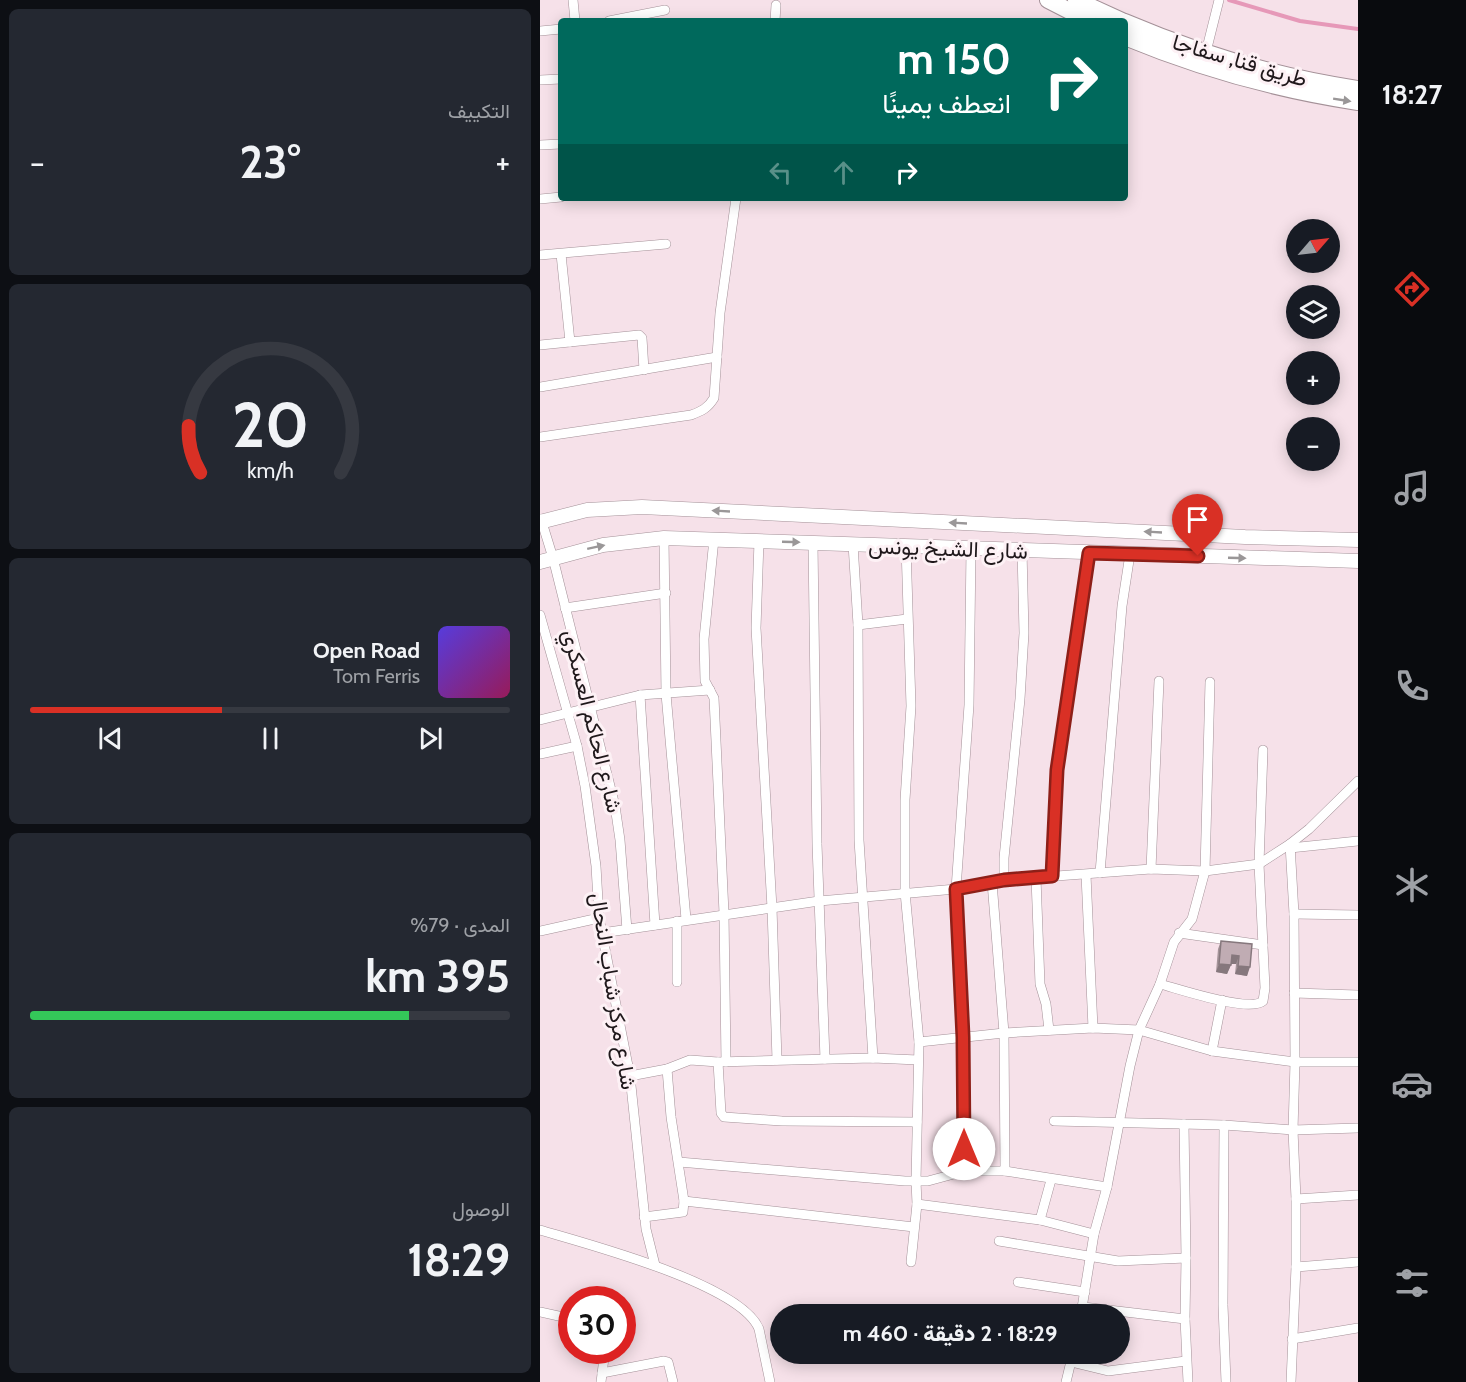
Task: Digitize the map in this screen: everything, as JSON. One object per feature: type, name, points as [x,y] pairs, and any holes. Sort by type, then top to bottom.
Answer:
[{"type":"highway","points":[[1048,0],[1083,18]]},
{"type":"highway","name":"طريق قنا, سفاجا","points":[[1076,0],[1115,18]]},
{"type":"highway","name":"طريق قنا, سفاجا","points":[[1128,24],[1204,59],[1286,89],[1358,102]]},
{"type":"highway","name":"طريق قنا, سفاجا","points":[[1128,38],[1204,59],[1358,89]]},
{"type":"street","points":[[573,0],[575,18]]},
{"type":"street","points":[[1204,59],[1219,0]]},
{"type":"street","points":[[775,18],[776,5]]},
{"type":"street","points":[[624,18],[665,10]]},
{"type":"street","points":[[540,31],[558,29]]},
{"type":"street","points":[[540,80],[558,79]]},
{"type":"street","points":[[540,145],[558,144]]},
{"type":"street","points":[[540,198],[558,198]]},
{"type":"street","points":[[540,437],[691,415],[710,405],[714,398],[720,313],[736,201]]},
{"type":"street","points":[[540,255],[666,244]]},
{"type":"street","points":[[561,254],[570,342]]},
{"type":"street","points":[[540,345],[641,336],[644,369]]},
{"type":"street","points":[[540,387],[717,357]]},
{"type":"street","name":"شارع الشيخ يونس","points":[[540,520],[587,510],[642,507],[1358,540]]},
{"type":"street","name":"شارع الحاكم العسكري","points":[[540,520],[547,560],[565,608],[615,806],[623,862],[627,930]]},
{"type":"street","points":[[1110,554],[1112,530]]},
{"type":"street","points":[[664,538],[666,694],[682,920],[677,982]]},
{"type":"street","name":"شارع الشيخ يونس","points":[[547,560],[603,545],[664,538],[1358,561]]},
{"type":"street","points":[[714,539],[704,639],[705,681],[714,698],[724,913],[721,1113],[724,1117],[782,1121],[917,1122]]},
{"type":"street","points":[[759,541],[756,628],[772,908],[777,1060]]},
{"type":"street","points":[[813,543],[819,901],[825,1059]]},
{"type":"street","points":[[852,544],[858,625],[859,840],[873,1058]]},
{"type":"street","points":[[906,546],[911,706],[905,800],[905,892],[919,1042],[917,1204],[911,1262]]},
{"type":"street","points":[[964,1171],[963,1037],[956,889],[969,705],[971,549]]},
{"type":"street","points":[[1004,880],[1024,633],[1022,550]]},
{"type":"street","points":[[1052,876],[1057,770],[1089,553]]},
{"type":"street","points":[[1100,873],[1122,606],[1130,554]]},
{"type":"street","points":[[565,608],[666,593]]},
{"type":"street","name":"شارع مركز شباب النحال","points":[[540,615],[578,746],[591,825],[599,918],[630,1076],[644,1216],[655,1265]]},
{"type":"street","points":[[858,625],[907,619]]},
{"type":"street","points":[[1151,869],[1159,681]]},
{"type":"street","points":[[1083,1304],[1094,1234],[1107,1187],[1138,1030],[1160,984],[1174,942],[1192,919],[1205,871],[1210,682]]},
{"type":"street","points":[[540,720],[640,695],[710,690]]},
{"type":"street","points":[[640,695],[655,925]]},
{"type":"street","points":[[540,754],[578,746]]},
{"type":"street","points":[[1160,984],[1222,1000],[1258,1005],[1263,1001],[1265,988],[1259,864],[1263,750]]},
{"type":"street","points":[[602,933],[724,913],[863,896],[956,889],[1004,880],[1151,869],[1205,871],[1259,864],[1290,846],[1358,781]]},
{"type":"street","points":[[1290,846],[1358,842]]},
{"type":"street","points":[[1290,846],[1294,914],[1293,1130],[1296,1199],[1296,1267],[1291,1382]]},
{"type":"street","points":[[1086,875],[1093,1028]]},
{"type":"street","points":[[1036,878],[1040,984],[1046,1004],[1049,1030]]},
{"type":"street","points":[[992,882],[1004,1033],[1005,1172]]},
{"type":"street","points":[[1294,914],[1358,915]]},
{"type":"street","points":[[540,931],[599,918]]},
{"type":"street","points":[[1179,933],[1263,945]]},
{"type":"street","points":[[1294,993],[1358,995]]},
{"type":"street","points":[[1212,1052],[1222,1000]]},
{"type":"street","points":[[919,1042],[1049,1030],[1093,1028],[1138,1030],[1212,1052],[1295,1062],[1358,1062]]},
{"type":"street","points":[[630,1076],[667,1069],[690,1060],[722,1062],[873,1058],[918,1060]]},
{"type":"street","points":[[644,1216],[683,1212],[684,1201],[671,1117],[667,1069]]},
{"type":"street","points":[[1054,1121],[1224,1125],[1293,1130],[1358,1128]]},
{"type":"street","points":[[1184,1124],[1185,1319],[1188,1382]]},
{"type":"street","points":[[1224,1125],[1223,1305],[1226,1382]]},
{"type":"street","points":[[679,1162],[916,1181],[928,1181],[964,1171],[1005,1172],[1107,1187]]},
{"type":"street","points":[[1040,1220],[1051,1180]]},
{"type":"street","points":[[1296,1199],[1358,1195]]},
{"type":"street","points":[[684,1201],[914,1227]]},
{"type":"street","points":[[917,1204],[1040,1220],[1094,1234]]},
{"type":"street","points":[[540,1230],[655,1265],[702,1286],[747,1311],[756,1322],[761,1337],[770,1382]]},
{"type":"street","points":[[999,1241],[1090,1258],[1132,1262],[1186,1258]]},
{"type":"street","points":[[1296,1267],[1358,1262]]},
{"type":"street","points":[[1018,1282],[1085,1292]]},
{"type":"street","points":[[540,1312],[558,1316]]},
{"type":"street","points":[[1130,1315],[1185,1319]]},
{"type":"street","points":[[1292,1339],[1358,1328]]},
{"type":"street","points":[[602,1378],[664,1361],[668,1362],[671,1367],[673,1382]]},
{"type":"street","points":[[1089,1364],[1108,1371],[1186,1361]]},
{"type":"street","points":[[1066,1382],[1070,1364]]},
{"type":"street","points":[[1108,1371],[1108,1382]]},
{"type":"building","points":[[1221,941],[1252,944],[1250,967],[1238,966],[1239,956],[1232,955],[1231,965],[1219,964]]},
{"type":"waterway","points":[[1229,0],[1300,21],[1358,29]]},
{"type":"route","points":[[964,1149],[963,1037],[956,889],[1004,880],[1052,876],[1057,770],[1089,553],[1198,556]]}]
